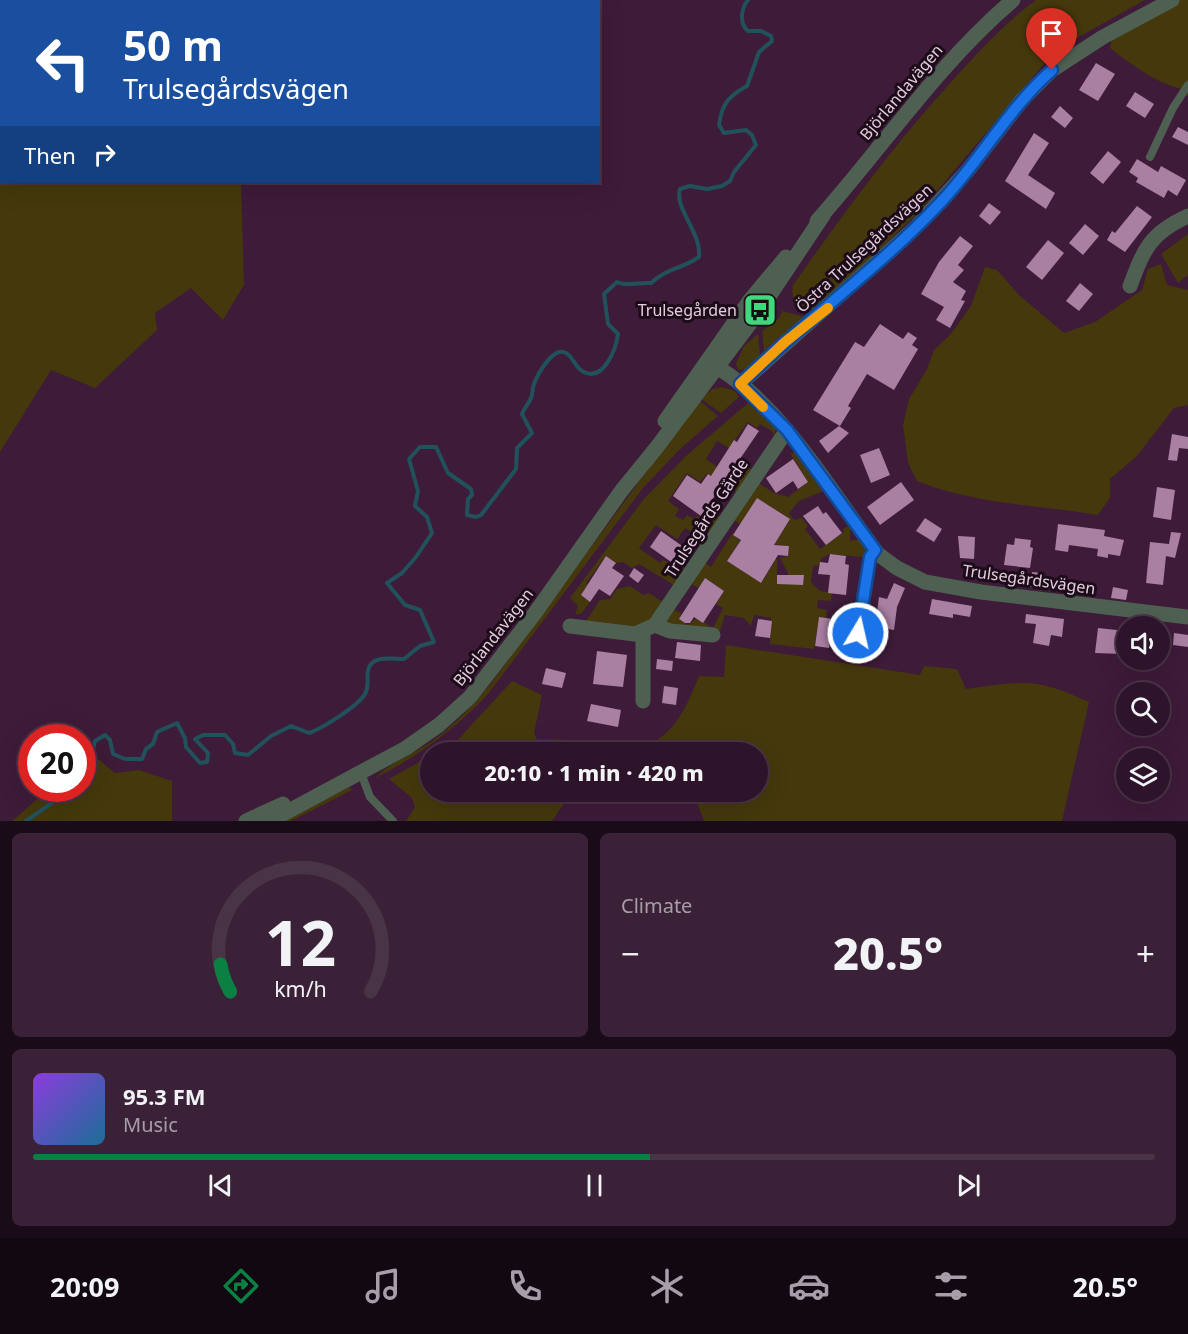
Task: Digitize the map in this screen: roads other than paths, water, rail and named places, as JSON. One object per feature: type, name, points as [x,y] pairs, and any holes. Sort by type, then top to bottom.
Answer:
[{"type":"street","name":"Björlandavägen","points":[[270,821],[361,773],[428,734],[470,697],[535,613],[712,364],[824,214],[941,70],[968,40],[1013,0]]},
{"type":"street","name":"Östra Trulsegårdsvägen","points":[[740,384],[914,229],[951,190],[1022,100],[1052,70],[1103,37],[1172,0]]},
{"type":"street","points":[[1130,286],[1143,253],[1154,236],[1188,216]]},
{"type":"street","name":"Trulsegårdsvägen","points":[[712,364],[740,384],[787,430],[875,550],[888,562],[925,582],[981,592],[1188,617]]},
{"type":"street","name":"Trulsegårds Gärde","points":[[649,629],[787,430]]},
{"type":"street","points":[[570,626],[649,629],[713,635]]},
{"type":"street","points":[[643,701],[649,629]]},
{"type":"street","name":"Björlandavägen","points":[[246,821],[361,773]]},
{"type":"lane","points":[[1149,157],[1173,108],[1188,85]]},
{"type":"lane","points":[[858,633],[870,557],[875,550]]},
{"type":"lane","points":[[361,773],[370,797],[393,821]]},
{"type":"waterway","points":[[96,740],[105,735],[110,740],[113,754],[125,759],[142,759],[146,749],[153,744],[157,732],[177,723],[185,738],[186,747],[200,763],[207,762],[208,753],[195,739],[203,735],[225,735],[233,744],[235,753],[248,755],[271,736],[291,726],[309,733],[331,722],[365,694],[368,671],[373,662],[383,659],[404,659],[420,646],[434,642],[420,610],[405,605],[387,583],[402,573],[432,533],[427,517],[415,506],[418,491],[409,459],[420,447],[436,447],[448,473],[471,489],[472,495],[468,499],[467,515],[476,517],[481,515],[516,469],[517,448],[532,433],[522,414],[532,396],[533,386],[547,361],[555,354],[563,352],[567,353],[582,371],[589,374],[602,369],[611,356],[618,334],[608,324],[604,294],[617,282],[651,283],[663,274],[699,257],[696,239],[681,205],[680,189],[690,186],[707,189],[722,186],[730,181],[734,172],[756,145],[752,135],[746,130],[724,133],[719,125],[727,101],[747,86],[759,52],[772,41],[771,36],[761,31],[748,31],[745,28],[742,16],[748,0]]},
{"type":"waterway","points":[[26,821],[53,802]]},
{"type":"place","name":"Trulsegården","points":[[760,310]]}]
